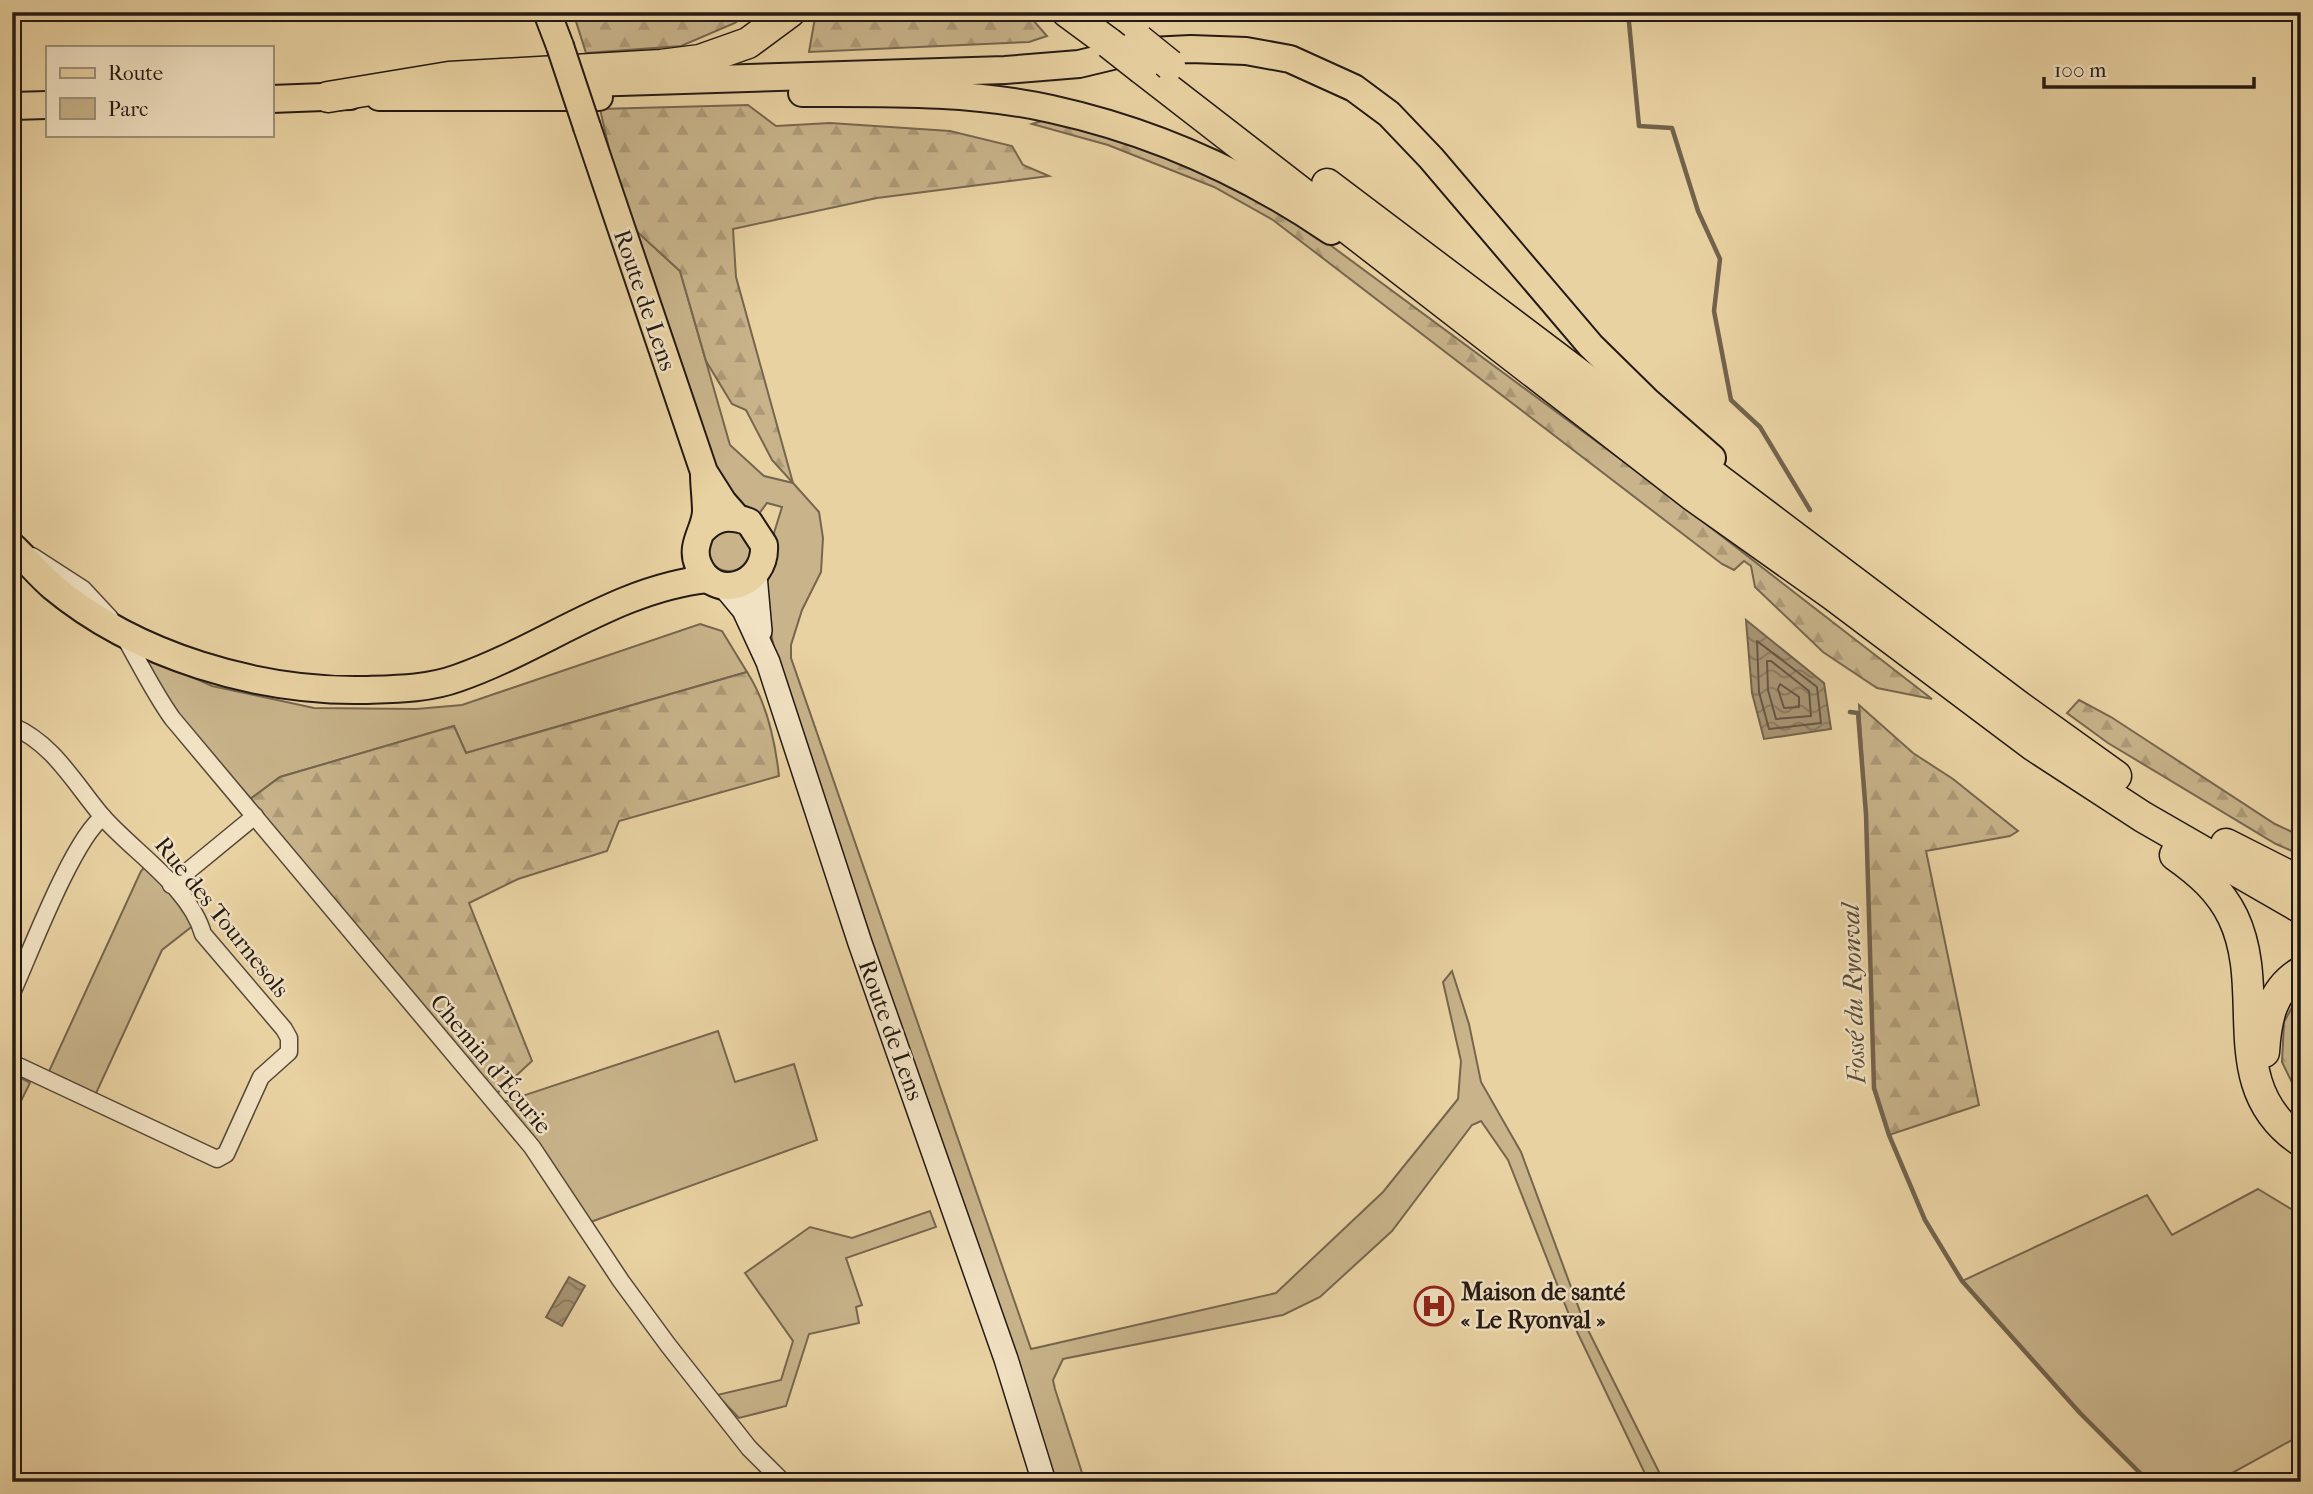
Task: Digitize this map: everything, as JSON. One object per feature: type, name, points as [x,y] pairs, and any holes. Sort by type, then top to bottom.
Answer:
[{"type":"highway","points":[[328,97],[449,77],[700,60],[748,43],[790,12]]},
{"type":"highway","points":[[1067,12],[1109,43],[1150,58],[2091,759],[2178,816],[2301,883]]},
{"type":"highway","points":[[1102,12],[1150,58],[1411,276],[1692,495],[1833,595],[2034,746],[2143,817],[2301,908]]},
{"type":"highway","points":[[2034,746],[2063,778],[2192,867],[2208,881],[2227,906],[2242,943],[2252,1066],[2262,1100],[2279,1125],[2301,1141]]},
{"type":"highway","points":[[2301,972],[2275,999],[2267,1016],[2264,1053],[2282,1107],[2301,1125]]},
{"type":"main road","name":"Route de Lens","points":[[547,12],[704,472]]},
{"type":"main road","points":[[273,99],[536,85],[1005,70],[1079,64],[1129,52],[1191,49],[1246,51],[1290,59],[1354,88],[1389,114],[1432,158],[1549,298],[1622,377],[1689,440],[1760,498],[1799,541]]},
{"type":"main road","points":[[328,97],[535,99],[824,93],[967,98],[1038,107],[1153,138],[1257,184],[1342,238],[1411,276]]},
{"type":"main road","points":[[12,106],[46,105]]},
{"type":"main road","points":[[704,472],[723,502],[737,517],[749,522],[761,537],[764,553],[755,575],[761,641]]},
{"type":"main road","points":[[704,472],[705,514],[695,556],[716,582]]},
{"type":"main road","points":[[702,531],[717,519],[737,517]]},
{"type":"main road","points":[[12,546],[53,587],[122,632],[211,668],[261,682],[324,691],[412,689],[458,678],[656,590],[716,582],[741,584],[755,575]]},
{"type":"main road","name":"Route de Lens","points":[[716,582],[744,610],[761,641],[860,943],[1002,1346],[1044,1482]]},
{"type":"street","name":"Chemin d'Écurie","points":[[122,632],[172,718],[532,1147],[621,1281],[668,1345],[749,1448],[783,1482]]},
{"type":"street","points":[[146,677],[148,657],[161,649]]},
{"type":"street","name":"Rue des Tournesols","points":[[12,726],[42,743],[103,817],[151,860],[200,921],[203,933],[289,1038],[289,1052],[261,1077],[226,1154],[217,1159],[12,1063]]},
{"type":"street","points":[[171,885],[255,816]]},
{"type":"street","points":[[12,993],[77,851],[91,826],[103,817]]},
{"type":"green space","points":[[573,12],[750,12],[735,23],[681,46],[586,53]]},
{"type":"green space","points":[[816,12],[1026,12],[1047,36],[1029,42],[809,52]]},
{"type":"green space","points":[[748,105],[776,126],[830,123],[950,131],[1012,146],[1023,165],[1049,176],[877,198],[733,229],[736,277],[793,483],[772,460],[746,410],[732,404],[706,361],[680,271],[632,227],[616,179],[600,109]]},
{"type":"green space","points":[[1048,119],[1105,132],[1181,161],[1284,211],[1661,489],[1932,699],[1877,688],[1823,652],[1755,587],[1751,566],[1744,561],[1734,570],[1722,564],[1273,220],[1214,187],[1108,145],[1032,124]]},
{"type":"green space","points":[[632,227],[680,271],[730,445],[764,476],[793,483],[819,512],[823,538],[821,572],[802,610],[791,645],[791,658],[1031,1349],[1276,1293],[1383,1192],[1458,1099],[1461,1061],[1443,982],[1452,971],[1469,1024],[1481,1082],[1521,1152],[1584,1322],[1664,1482],[1649,1482],[1570,1317],[1508,1160],[1481,1121],[1472,1125],[1392,1231],[1320,1297],[1283,1315],[1063,1359],[1053,1380],[1085,1482],[1054,1482],[777,662],[762,591],[776,544],[774,533],[782,507],[767,503],[758,515],[731,500],[703,443]]},
{"type":"green space","points":[[729,529],[744,535],[750,550],[744,565],[729,571],[714,565],[708,550],[714,535]]},
{"type":"green space","points":[[700,624],[722,631],[747,672],[466,753],[454,726],[280,777],[245,803],[144,670],[148,657],[212,686],[314,708],[416,709],[462,705]]},
{"type":"green space","points":[[747,672],[760,696],[769,722],[779,776],[619,821],[607,851],[518,879],[469,903],[532,1061],[492,1098],[245,803],[280,777],[454,726],[466,753]]},
{"type":"green space","points":[[2079,700],[2111,717],[2275,824],[2301,836],[2301,855],[2276,844],[2108,743],[2067,713]]},
{"type":"green space","points":[[1859,705],[1913,753],[1953,779],[2018,831],[2010,836],[1926,851],[1979,1105],[1889,1135],[1874,1088],[1866,814]]},
{"type":"green space","points":[[151,860],[199,921],[162,950],[92,1102],[45,1080],[141,871]]},
{"type":"green space","points":[[2301,991],[2301,1101],[2282,1062],[2284,1022]]},
{"type":"green space","points":[[718,1031],[735,1082],[794,1064],[817,1140],[585,1224],[498,1104]]},
{"type":"green space","points":[[12,1073],[30,1083],[12,1119]]},
{"type":"green space","points":[[2258,1189],[2301,1215],[2301,1435],[2216,1482],[2149,1482],[2080,1413],[1962,1281],[2147,1195],[2172,1235]]},
{"type":"green space","points":[[930,1211],[936,1227],[846,1258],[862,1305],[856,1307],[859,1323],[809,1334],[786,1406],[739,1418],[717,1395],[781,1380],[793,1341],[745,1273],[810,1227],[852,1238]]},
{"type":"water","points":[[1746,620],[1824,683],[1831,729],[1764,739],[1752,693]]},
{"type":"water","points":[[569,1277],[585,1286],[562,1326],[546,1317]]},
{"type":"waterway","name":"Fossé du Ryonval","points":[[1628,12],[1639,126],[1672,128],[1698,211],[1720,259],[1714,311],[1731,400],[1760,427],[1810,510]]},
{"type":"waterway","name":"Fossé du Ryonval","points":[[1850,712],[1858,713],[1866,814],[1874,1088],[1889,1135],[1925,1220],[1962,1281],[2080,1413],[2149,1482]]},
{"type":"place","name":"Maison de santé « Le Ryonval »","points":[[1434,1306]]}]
